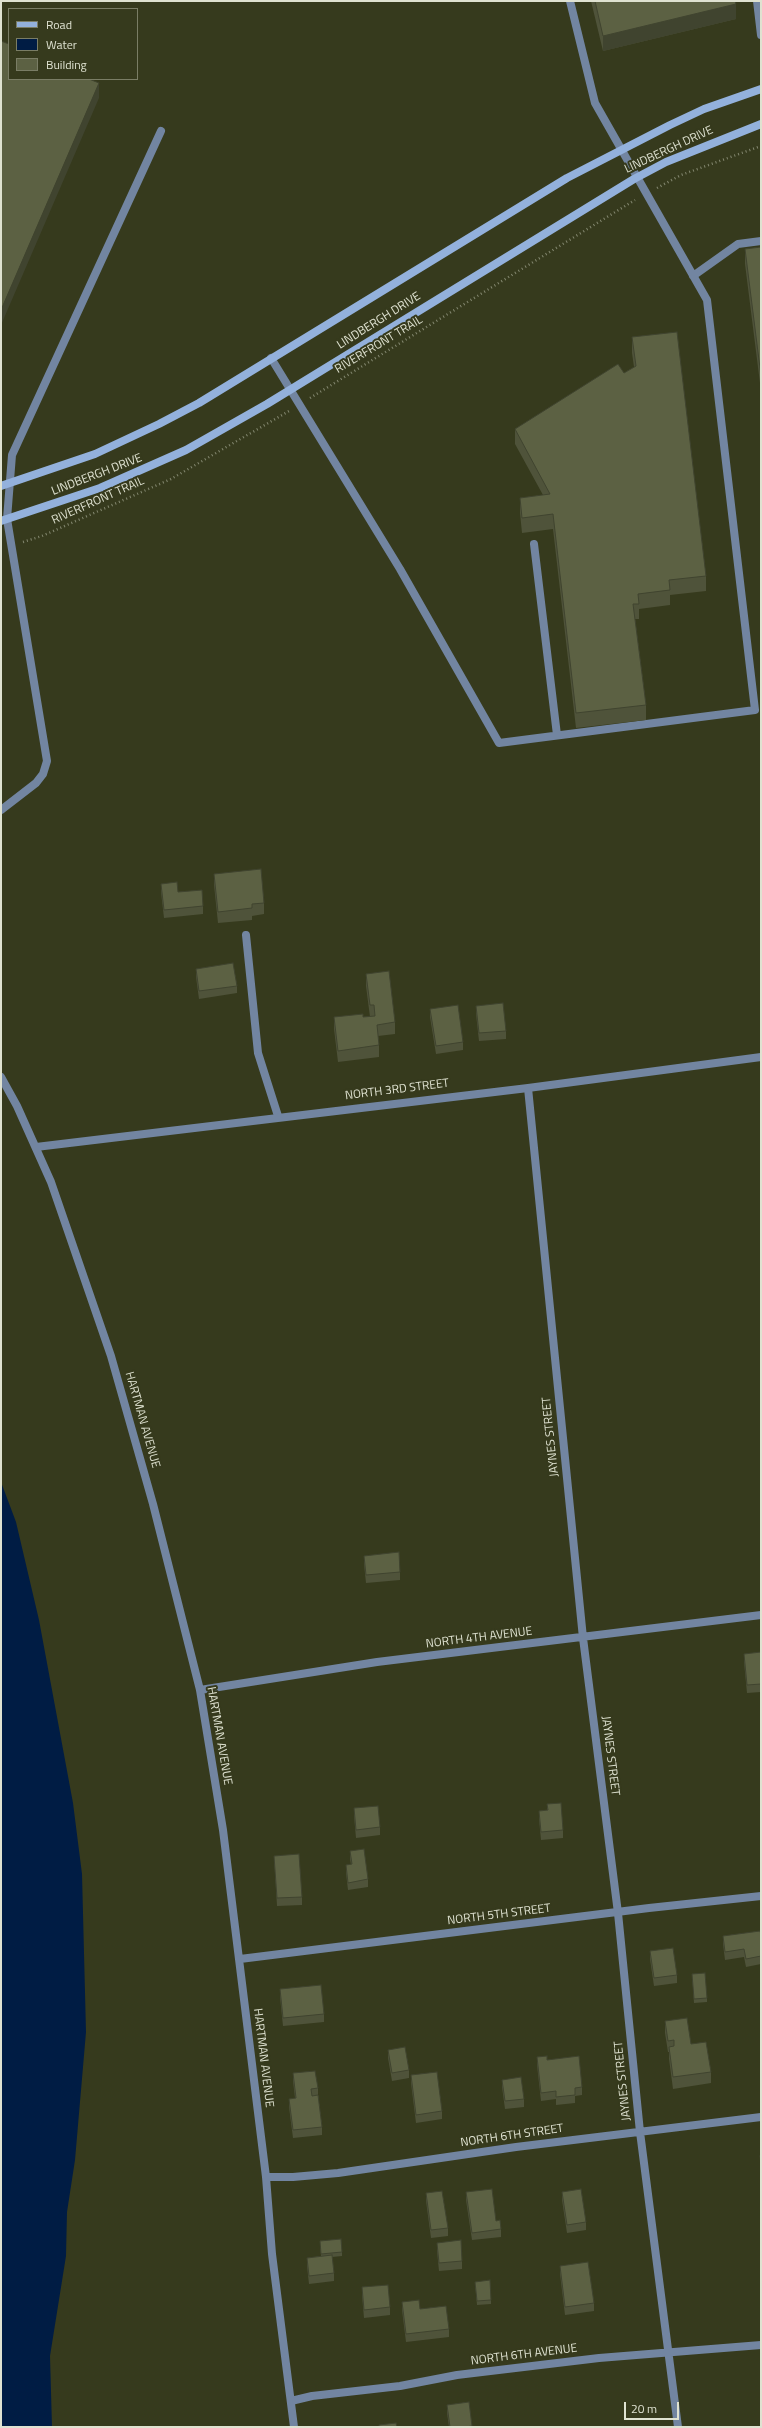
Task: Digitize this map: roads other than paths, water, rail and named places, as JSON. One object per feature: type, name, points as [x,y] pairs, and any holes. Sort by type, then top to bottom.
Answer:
[{"type":"street","points":[[271,358],[400,569],[499,743],[755,710],[707,300],[595,103],[570,1]]},
{"type":"street","points":[[757,1],[761,35]]},
{"type":"street","name":"LINDBERGH DRIVE","points":[[1,486],[65,465],[125,441],[199,402],[567,178],[621,149],[704,109],[761,89]]},
{"type":"street","name":"LINDBERGH DRIVE","points":[[4,520],[59,503],[145,470],[226,429],[637,178],[681,156],[761,124]]},
{"type":"street","points":[[1,810],[36,783],[43,774],[47,762],[13,544],[4,520],[11,483],[15,447],[161,131]]},
{"type":"street","points":[[693,276],[738,244],[761,241]]},
{"type":"street","points":[[534,544],[557,735]]},
{"type":"street","points":[[246,935],[258,1053],[278,1116]]},
{"type":"street","name":"NORTH 3RD STREET","points":[[36,1146],[278,1116],[528,1088],[761,1057]]},
{"type":"street","name":"HARTMAN AVENUE","points":[[1,1077],[36,1146],[78,1257],[111,1356],[153,1504],[200,1690],[223,1830],[240,1959],[266,2177],[272,2254],[294,2427]]},
{"type":"street","name":"JAYNES STREET","points":[[528,1088],[583,1638],[618,1912],[640,2132],[678,2427]]},
{"type":"street","name":"NORTH 4TH AVENUE","points":[[200,1690],[377,1662],[583,1638],[761,1615]]},
{"type":"street","name":"NORTH 5TH STREET","points":[[240,1959],[618,1912],[761,1896]]},
{"type":"street","name":"NORTH 6TH STREET","points":[[266,2177],[293,2178],[338,2173],[761,2117]]},
{"type":"street","name":"NORTH 6TH AVENUE","points":[[291,2402],[312,2396],[400,2386],[457,2375],[599,2358],[761,2344]]},
{"type":"water","points":[[1,1482],[16,1522],[39,1620],[73,1803],[82,1874],[86,2032],[75,2160],[67,2212],[66,2256],[50,2356],[52,2427],[1,2427]]}]
